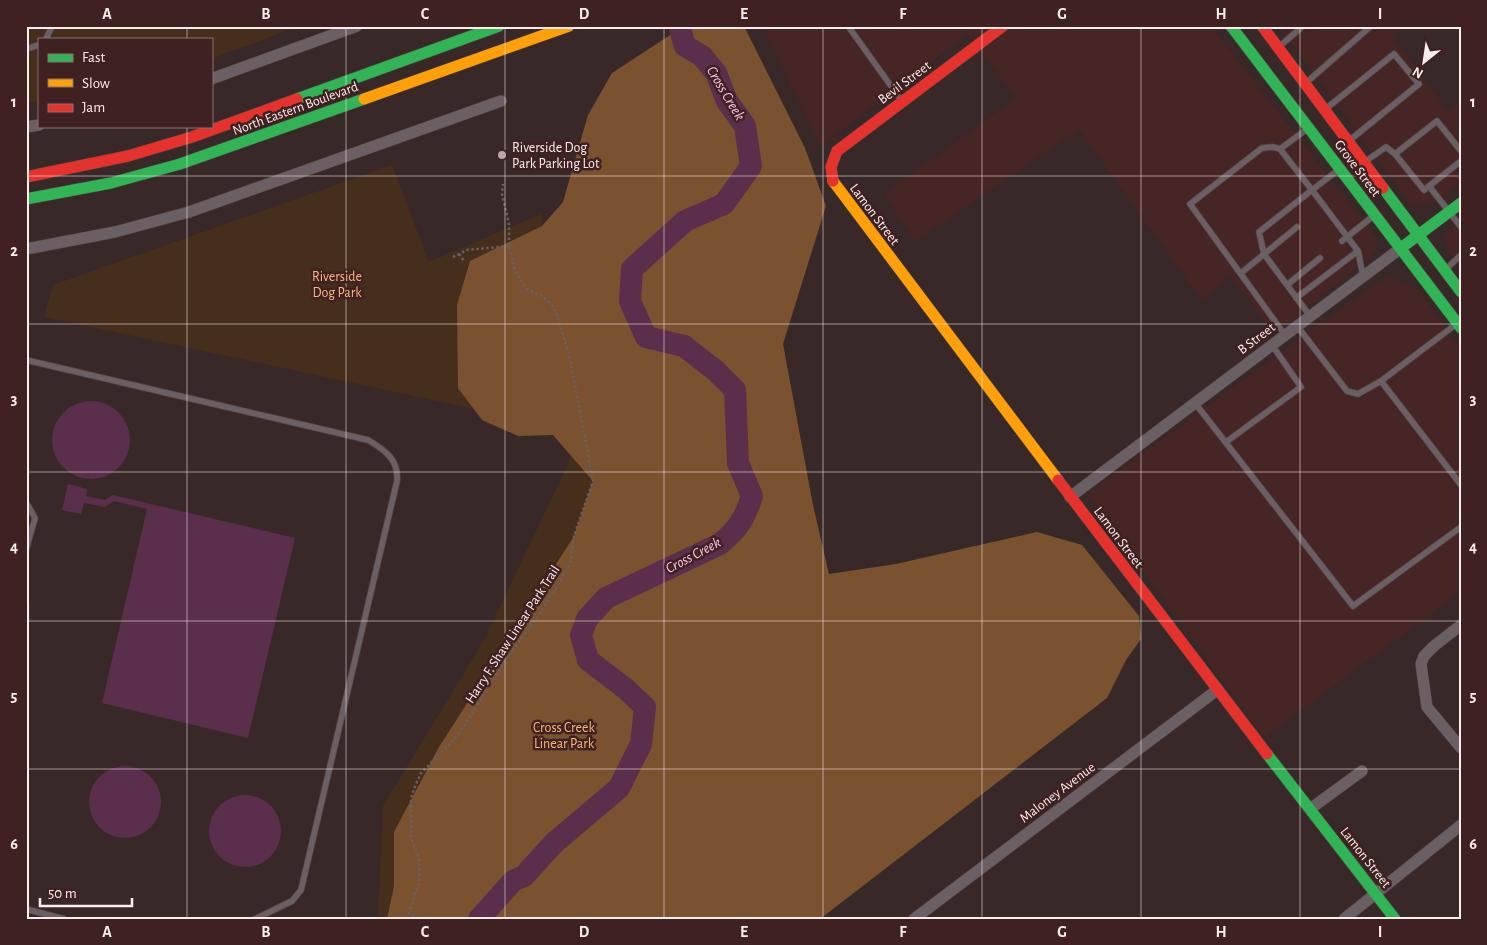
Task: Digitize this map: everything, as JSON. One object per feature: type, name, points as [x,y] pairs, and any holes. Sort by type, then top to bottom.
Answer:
[{"type":"main road","name":"North Eastern Boulevard","points":[[26,177],[128,156],[192,138],[499,26]]},
{"type":"main road","name":"North Eastern Boulevard","points":[[26,199],[111,183],[180,164],[569,26]]},
{"type":"main road","name":"Bevil Street","points":[[830,167],[832,158],[837,151],[1003,26]]},
{"type":"main road","name":"Grove Street","points":[[1231,26],[1459,326]]},
{"type":"main road","name":"Grove Street","points":[[1267,30],[1304,84],[1461,292]]},
{"type":"main road","name":"Lamon Street","points":[[830,167],[834,184],[1217,690],[1395,919]]},
{"type":"main road","name":"B Street","points":[[1400,248],[1461,204]]},
{"type":"street","points":[[212,79],[357,26]]},
{"type":"street","points":[[26,249],[106,234],[189,212],[501,101]]},
{"type":"street","name":"B Street","points":[[1070,497],[1400,248]]},
{"type":"street","points":[[1461,626],[1434,646],[1424,656],[1421,664],[1427,707],[1461,748]]},
{"type":"street","name":"Maloney Avenue","points":[[914,919],[1217,690]]},
{"type":"street","points":[[1310,810],[1362,772]]},
{"type":"street","points":[[1344,919],[1461,825]]},
{"type":"lane","points":[[46,38],[52,26]]},
{"type":"lane","points":[[848,26],[902,102]]},
{"type":"lane","points":[[1278,48],[1303,26]]},
{"type":"lane","points":[[1304,84],[1371,26]]},
{"type":"lane","points":[[26,49],[38,45]]},
{"type":"lane","points":[[1324,110],[1394,54],[1419,84],[1348,142]]},
{"type":"lane","points":[[1396,154],[1437,121],[1461,151]]},
{"type":"lane","points":[[1280,150],[1309,127]]},
{"type":"lane","points":[[1286,335],[1190,204],[1262,148],[1273,147],[1280,150],[1324,205],[1358,251],[1364,276]]},
{"type":"lane","points":[[1364,163],[1386,147],[1396,154],[1424,190],[1459,165]]},
{"type":"lane","points":[[1310,316],[1264,254],[1259,232],[1340,169]]},
{"type":"lane","points":[[1429,186],[1461,227]]},
{"type":"lane","points":[[1318,210],[1324,205]]},
{"type":"lane","points":[[1342,241],[1375,215]]},
{"type":"lane","points":[[1241,273],[1297,227]]},
{"type":"lane","points":[[1296,298],[1358,251]]},
{"type":"lane","points":[[1445,270],[1461,255]]},
{"type":"lane","points":[[1287,285],[1320,258]]},
{"type":"lane","points":[[1297,326],[1347,391],[1358,394],[1381,381],[1459,326]]},
{"type":"lane","points":[[1226,442],[1301,387],[1272,345]]},
{"type":"lane","points":[[26,360],[368,440],[390,455],[398,472],[301,890],[292,901],[255,919]]},
{"type":"lane","points":[[1381,381],[1461,485]]},
{"type":"lane","points":[[1195,403],[1353,606],[1461,526]]},
{"type":"lane","points":[[26,502],[35,518],[26,550]]},
{"type":"lane","points":[[26,604],[26,621]]},
{"type":"lane","points":[[26,909],[64,919]]},
{"type":"path","name":"Harry F. Shaw Linear Park Trail","points":[[407,919],[419,882],[419,858],[411,838],[411,798],[416,784],[421,773],[458,735],[572,560],[574,536],[593,481],[570,358],[557,315],[552,305],[543,297],[527,289],[515,270],[509,246],[509,224],[502,194],[503,184]]},
{"type":"path","points":[[453,257],[478,248],[509,246]]},
{"type":"path","points":[[459,254],[464,261]]},
{"type":"path","points":[[410,913],[422,919]]},
{"type":"shaded area","points":[[762,26],[1211,26],[1376,237],[1376,252],[1275,334],[1230,276],[1202,301],[1079,129],[915,242],[883,195],[1016,98],[968,34],[820,147]]},
{"type":"shaded area","points":[[1279,26],[1404,26],[1393,37],[1448,111],[1461,102],[1461,182],[1430,204],[1411,205]]},
{"type":"shaded area","points":[[1461,221],[1461,270],[1445,249],[1444,233]]},
{"type":"shaded area","points":[[1386,276],[1419,290],[1461,351],[1461,592],[1264,738],[1087,494]]},
{"type":"shaded area","points":[[91,401],[106,404],[119,412],[127,425],[130,440],[127,455],[119,468],[106,476],[91,479],[76,476],[63,468],[55,455],[52,440],[55,425],[63,412],[76,404]]},
{"type":"shaded area","points":[[68,484],[87,489],[86,496],[105,500],[113,495],[295,538],[248,738],[102,703],[147,509],[114,501],[105,507],[84,503],[81,514],[62,510]]},
{"type":"shaded area","points":[[125,766],[145,772],[155,782],[161,802],[155,822],[145,832],[125,838],[105,832],[95,822],[89,802],[95,782],[105,772]]},
{"type":"shaded area","points":[[245,795],[259,798],[271,805],[278,817],[281,831],[278,845],[271,857],[259,864],[245,867],[231,864],[219,857],[212,845],[209,831],[212,817],[219,805],[231,798]]},
{"type":"green space","points":[[26,26],[300,26],[212,59],[212,38],[38,38],[38,101],[26,103]]},
{"type":"green space","name":"Cross Creek Linear Park","points":[[684,26],[744,26],[805,148],[826,206],[783,344],[813,505],[829,574],[896,564],[1037,532],[1082,545],[1139,616],[1141,639],[1126,660],[1107,698],[820,919],[387,919],[394,886],[394,832],[439,747],[574,536],[593,481],[553,435],[518,436],[482,420],[458,388],[457,305],[470,261],[542,226],[563,202],[588,115],[612,73]]},
{"type":"green space","points":[[392,165],[429,262],[541,214],[556,325],[780,409],[503,919],[378,919],[383,806],[484,640],[569,462],[573,430],[44,317],[53,285]]},
{"type":"waterway","name":"Cross Creek","points":[[479,919],[513,881],[524,876],[554,843],[619,788],[641,744],[645,707],[626,689],[588,660],[581,635],[587,619],[606,598],[720,544],[740,523],[752,496],[738,463],[735,390],[716,371],[684,346],[646,337],[630,301],[632,269],[685,221],[724,204],[751,166],[745,126],[727,101],[716,73],[702,56],[685,46],[679,26]]},
{"type":"traffic: fast","points":[[297,99],[499,26]]},
{"type":"traffic: fast","points":[[1231,26],[1461,328]]},
{"type":"traffic: fast","points":[[26,199],[111,183],[180,164],[364,99]]},
{"type":"traffic: fast","points":[[1383,188],[1461,292]]},
{"type":"traffic: fast","points":[[1401,248],[1461,203]]},
{"type":"traffic: fast","points":[[1267,754],[1395,919]]},
{"type":"traffic: slow","points":[[364,99],[569,26]]},
{"type":"traffic: slow","points":[[833,181],[1058,480]]},
{"type":"traffic: jam","points":[[833,181],[831,167],[837,151],[1003,26]]},
{"type":"traffic: jam","points":[[1262,26],[1383,188]]},
{"type":"traffic: jam","points":[[26,177],[128,156],[192,137],[297,99]]},
{"type":"traffic: jam","points":[[1058,480],[1267,754]]},
{"type":"place","name":"Riverside Dog Park Parking Lot","points":[[502,155]]},
{"type":"park label","name":"Riverside Dog Park","points":[[337,284]]}]
